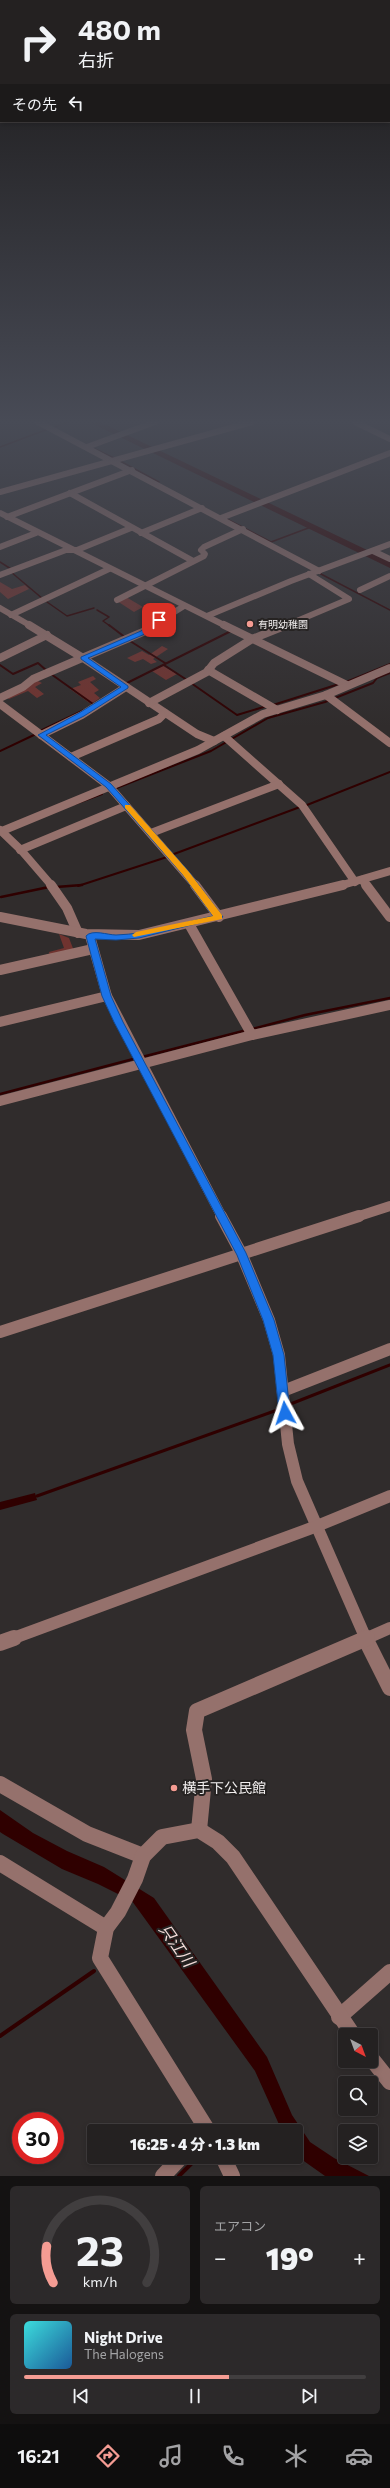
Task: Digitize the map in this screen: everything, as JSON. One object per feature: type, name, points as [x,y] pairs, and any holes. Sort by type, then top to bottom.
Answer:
[{"type":"street","points":[[19,524],[347,685]]},
{"type":"street","points":[[123,524],[193,561]]},
{"type":"street","points":[[141,533],[164,524]]},
{"type":"street","points":[[232,524],[319,571]]},
{"type":"street","points":[[0,575],[71,550],[77,550],[131,528]]},
{"type":"street","points":[[117,600],[204,556],[205,554],[201,550],[243,529]]},
{"type":"street","points":[[0,547],[36,533]]},
{"type":"street","points":[[207,616],[309,574],[365,555],[390,544]]},
{"type":"street","points":[[372,551],[390,559]]},
{"type":"street","points":[[11,615],[109,569]]},
{"type":"street","points":[[149,703],[208,670],[214,663],[252,639],[258,638],[349,599],[309,574]]},
{"type":"street","points":[[360,590],[390,576]]},
{"type":"street","points":[[0,698],[23,687],[33,679],[143,632],[184,606]]},
{"type":"street","points":[[0,608],[83,658],[165,713],[214,741]]},
{"type":"street","points":[[0,658],[46,635]]},
{"type":"street","points":[[78,933],[68,909],[52,887],[1,830],[111,789],[214,741],[227,739],[253,719],[277,710],[329,698],[347,685],[390,668]]},
{"type":"street","points":[[208,670],[277,710]]},
{"type":"street","points":[[42,735],[82,715],[126,687]]},
{"type":"street","points":[[329,698],[390,743]]},
{"type":"street","points":[[0,704],[111,789],[186,874],[219,917]]},
{"type":"street","points":[[71,757],[159,719],[165,713]]},
{"type":"street","points":[[227,739],[279,784],[313,818],[358,881],[390,917]]},
{"type":"street","points":[[151,833],[279,784]]},
{"type":"street","points":[[20,850],[126,806]]},
{"type":"street","points":[[0,916],[90,936],[116,938],[139,935],[219,917],[358,881],[390,871]]},
{"type":"street","points":[[189,924],[250,1031]]},
{"type":"street","points":[[90,936],[106,996],[241,1253],[269,1320],[279,1355],[288,1444],[297,1481],[366,1638],[390,1688]]},
{"type":"street","points":[[0,970],[93,949]]},
{"type":"street","points":[[0,1022],[106,996]]},
{"type":"street","points":[[0,1101],[140,1059],[250,1031],[390,1005]]},
{"type":"street","points":[[0,1332],[390,1206]]},
{"type":"street","points":[[283,1394],[390,1349]]},
{"type":"street","points":[[0,1643],[317,1526],[390,1496]]},
{"type":"street","points":[[199,1830],[205,1788],[202,1763],[192,1725],[197,1710],[390,1628]]},
{"type":"street","points":[[0,1784],[55,1818],[116,1848],[143,1856]]},
{"type":"street","points":[[203,2124],[100,1958],[106,1928],[118,1912],[135,1880],[143,1856],[162,1837],[174,1833],[199,1830],[218,1842],[233,1857],[348,2028]]},
{"type":"street","points":[[0,1863],[106,1928]]},
{"type":"street","points":[[339,2017],[390,1972]]},
{"type":"street","points":[[378,2067],[390,2082]]},
{"type":"street","points":[[162,2176],[174,2164]]},
{"type":"street","points":[[226,2164],[232,2176]]},
{"type":"shaded area","points":[[0,582],[12,589],[25,585],[29,589],[8,599],[0,592]]},
{"type":"shaded area","points":[[126,597],[143,607],[134,612],[117,601]]},
{"type":"shaded area","points":[[162,646],[168,649],[153,659],[157,662],[151,664],[143,659],[135,662],[127,658],[142,651],[149,655]]},
{"type":"shaded area","points":[[163,666],[177,674],[166,680],[152,671]]},
{"type":"shaded area","points":[[93,676],[96,679],[90,682],[99,690],[94,693],[100,698],[91,704],[70,689],[81,685],[78,682]]},
{"type":"shaded area","points":[[36,680],[42,683],[35,687],[44,694],[37,698],[28,691],[9,699],[6,697]]},
{"type":"shaded area","points":[[59,934],[69,938],[74,951],[50,957],[49,952],[64,948]]},
{"type":"water","points":[[35,1493],[37,1500],[0,1510],[0,1502]]},
{"type":"water","name":"只江川","points":[[0,1810],[33,1833],[67,1851],[104,1867],[154,1898],[267,2057],[292,2115],[298,2124],[279,2124],[255,2071],[132,1901],[98,1884],[62,1869],[0,1832]]},
{"type":"water","points":[[303,2132],[310,2142],[338,2160],[338,2164],[346,2164],[369,2176],[325,2176],[303,2160]]},
{"type":"waterway","points":[[236,524],[271,542],[311,527]]},
{"type":"waterway","points":[[304,524],[390,565]]},
{"type":"waterway","points":[[0,562],[11,569]]},
{"type":"waterway","points":[[11,572],[43,599]]},
{"type":"waterway","points":[[319,573],[390,610]]},
{"type":"waterway","points":[[47,602],[67,616],[94,608]]},
{"type":"waterway","points":[[97,610],[109,617],[103,621],[110,626]]},
{"type":"waterway","points":[[109,625],[126,638]]},
{"type":"waterway","points":[[125,684],[231,631]]},
{"type":"waterway","points":[[130,641],[165,663]]},
{"type":"waterway","points":[[0,665],[13,674],[38,663],[47,671]]},
{"type":"waterway","points":[[346,682],[390,664]]},
{"type":"waterway","points":[[164,665],[187,680]]},
{"type":"waterway","points":[[114,789],[211,751],[268,718],[325,702],[373,683],[377,678],[390,673]]},
{"type":"waterway","points":[[51,674],[93,704]]},
{"type":"waterway","points":[[191,683],[237,715],[267,706]]},
{"type":"waterway","points":[[273,705],[339,684]]},
{"type":"waterway","points":[[40,731],[84,710]]},
{"type":"waterway","points":[[0,751],[36,734]]},
{"type":"waterway","points":[[307,805],[390,772]]},
{"type":"waterway","points":[[75,804],[102,794]]},
{"type":"waterway","points":[[174,854],[300,807]]},
{"type":"waterway","points":[[81,885],[167,857]]},
{"type":"waterway","points":[[56,887],[81,885]]},
{"type":"waterway","points":[[1,897],[49,887]]},
{"type":"waterway","points":[[252,1029],[305,1015],[390,998]]},
{"type":"waterway","points":[[142,1057],[247,1030]]},
{"type":"waterway","points":[[0,1094],[137,1058]]},
{"type":"waterway","points":[[288,1405],[390,1365]]},
{"type":"waterway","points":[[37,1496],[280,1409]]},
{"type":"waterway","points":[[0,2036],[94,1971]]},
{"type":"waterway","points":[[179,2176],[191,2164]]},
{"type":"slow traffic","points":[[127,807],[186,874],[219,917],[136,935]]},
{"type":"place","name":"有明幼稚園","points":[[250,624]]},
{"type":"place","name":"横手下公民館","points":[[174,1788]]},
{"type":"route","points":[[159,620],[143,632],[127,640],[83,658],[126,687],[82,715],[42,735],[104,781],[186,874],[219,917],[139,935],[116,938],[90,936],[106,996],[241,1253],[269,1320],[279,1355],[285,1413]]}]
